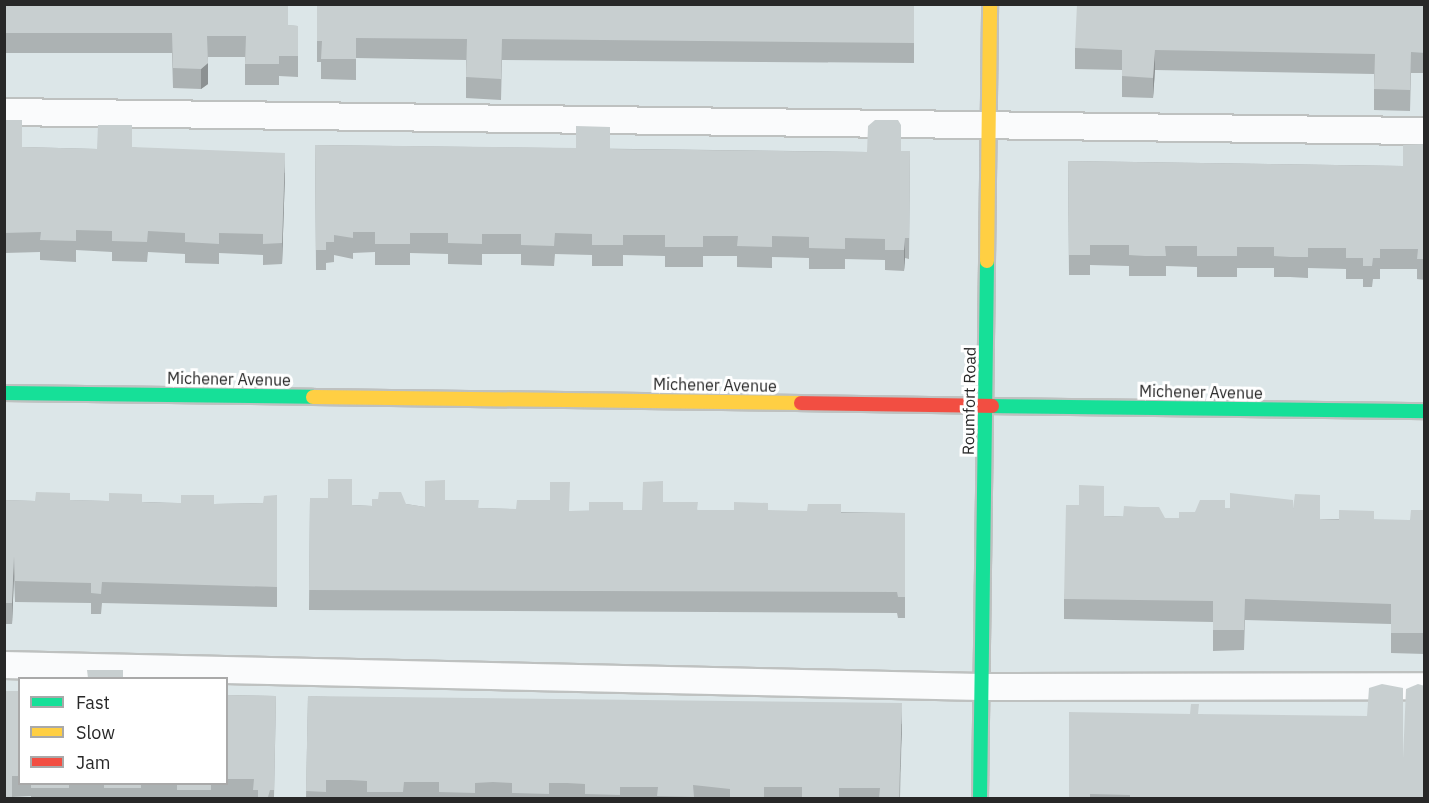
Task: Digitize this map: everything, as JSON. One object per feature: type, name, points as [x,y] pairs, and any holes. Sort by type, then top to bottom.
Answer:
[{"type":"street","name":"Roumfort Road","points":[[980,798],[990,4]]},
{"type":"street","name":"Michener Avenue","points":[[4,393],[1425,411]]},
{"type":"lane","points":[[4,112],[1425,131]]},
{"type":"lane","points":[[4,665],[981,687],[1425,686]]},
{"type":"building","points":[[4,4],[288,4],[288,25],[298,26],[298,56],[279,56],[279,64],[245,64],[246,36],[207,36],[208,63],[201,69],[173,68],[172,33],[4,33]]},
{"type":"building","points":[[317,4],[914,4],[914,43],[502,39],[501,79],[466,77],[467,39],[356,38],[356,59],[321,59],[322,41],[317,41]]},
{"type":"building","points":[[1077,4],[1425,4],[1425,53],[1411,52],[1410,90],[1374,89],[1375,54],[1155,50],[1153,78],[1122,76],[1122,50],[1075,48]]},
{"type":"building","points":[[4,120],[22,120],[22,147],[97,149],[98,125],[132,125],[132,147],[285,153],[282,243],[263,244],[263,234],[219,233],[219,244],[185,242],[185,233],[148,231],[147,242],[112,241],[112,231],[76,230],[76,241],[40,240],[41,232],[4,233]]},
{"type":"building","points":[[875,120],[898,120],[901,125],[901,151],[910,151],[909,238],[905,238],[904,250],[885,250],[885,239],[845,238],[845,249],[809,248],[809,237],[772,236],[772,247],[737,246],[738,236],[703,236],[703,247],[665,247],[665,235],[623,235],[623,245],[592,245],[592,234],[555,233],[554,246],[521,245],[521,234],[482,234],[482,244],[448,243],[448,233],[410,233],[410,244],[375,244],[375,232],[353,232],[353,238],[334,235],[334,242],[326,242],[326,250],[316,250],[315,145],[576,148],[576,126],[610,127],[610,149],[867,152],[868,126]]},
{"type":"building","points":[[1425,144],[1425,259],[1417,259],[1418,249],[1380,249],[1380,258],[1373,258],[1372,266],[1363,266],[1363,258],[1346,258],[1346,248],[1308,248],[1308,257],[1274,256],[1274,247],[1237,247],[1237,256],[1197,256],[1197,246],[1165,246],[1166,256],[1145,256],[1129,255],[1129,245],[1090,245],[1090,255],[1069,255],[1068,161],[1403,166],[1403,145]]},
{"type":"building","points":[[328,479],[352,479],[352,505],[372,506],[372,499],[378,499],[379,492],[401,492],[406,504],[425,507],[425,481],[445,480],[445,500],[479,500],[478,508],[516,509],[517,500],[550,500],[550,482],[570,482],[569,511],[589,511],[589,502],[623,502],[623,510],[642,510],[643,482],[663,481],[663,502],[698,502],[697,510],[734,510],[734,502],[768,503],[768,510],[807,511],[808,504],[841,504],[841,513],[905,513],[905,597],[898,597],[897,592],[309,590],[310,498],[328,498]]},
{"type":"building","points":[[1079,485],[1104,486],[1104,516],[1123,517],[1124,506],[1159,507],[1165,518],[1179,518],[1179,512],[1195,512],[1200,500],[1225,500],[1225,508],[1230,508],[1230,493],[1293,500],[1293,509],[1295,494],[1320,495],[1320,519],[1339,520],[1339,510],[1374,511],[1374,520],[1410,520],[1411,510],[1425,510],[1425,633],[1391,633],[1391,604],[1245,599],[1244,630],[1213,630],[1213,601],[1064,599],[1066,505],[1079,505]]},
{"type":"building","points":[[36,492],[70,493],[70,500],[109,501],[109,493],[142,494],[142,502],[162,503],[181,503],[181,495],[214,495],[214,504],[263,503],[264,496],[277,495],[277,587],[102,582],[101,594],[91,593],[91,583],[15,581],[14,556],[12,603],[4,603],[4,500],[35,501]]},
{"type":"building","points":[[87,670],[123,670],[123,677],[88,677]]},
{"type":"building","points":[[1382,684],[1403,688],[1403,758],[1406,689],[1418,684],[1425,686],[1425,798],[1130,798],[1130,795],[1090,794],[1090,798],[1069,798],[1069,712],[1190,714],[1191,704],[1199,704],[1198,714],[1367,716],[1369,688]]},
{"type":"building","points":[[4,691],[18,691],[18,776],[12,776],[12,798],[4,798]]},
{"type":"building","points":[[228,695],[276,696],[274,790],[270,790],[268,797],[258,797],[258,790],[253,790],[254,779],[228,779]]},
{"type":"building","points":[[308,696],[902,703],[899,798],[879,798],[880,788],[839,788],[839,798],[802,798],[802,787],[764,787],[764,797],[730,797],[730,789],[693,785],[694,797],[657,796],[658,787],[620,787],[620,795],[585,794],[585,784],[567,783],[549,783],[549,794],[512,793],[512,783],[493,782],[475,783],[475,793],[439,792],[439,782],[404,782],[403,792],[367,792],[367,781],[350,780],[326,780],[326,792],[306,791]]},
{"type":"building","points":[[31,785],[69,785],[69,788],[31,788]]},
{"type":"building","points":[[104,785],[141,785],[141,788],[104,788]]},
{"type":"building","points":[[177,785],[211,785],[211,790],[177,790]]},
{"type":"traffic: fast","points":[[980,798],[987,261]]},
{"type":"traffic: fast","points":[[4,393],[313,397]]},
{"type":"traffic: fast","points":[[992,406],[1424,411]]},
{"type":"traffic: slow","points":[[987,261],[990,4]]},
{"type":"traffic: slow","points":[[313,397],[801,403]]},
{"type":"traffic: jam","points":[[801,403],[992,406]]}]
